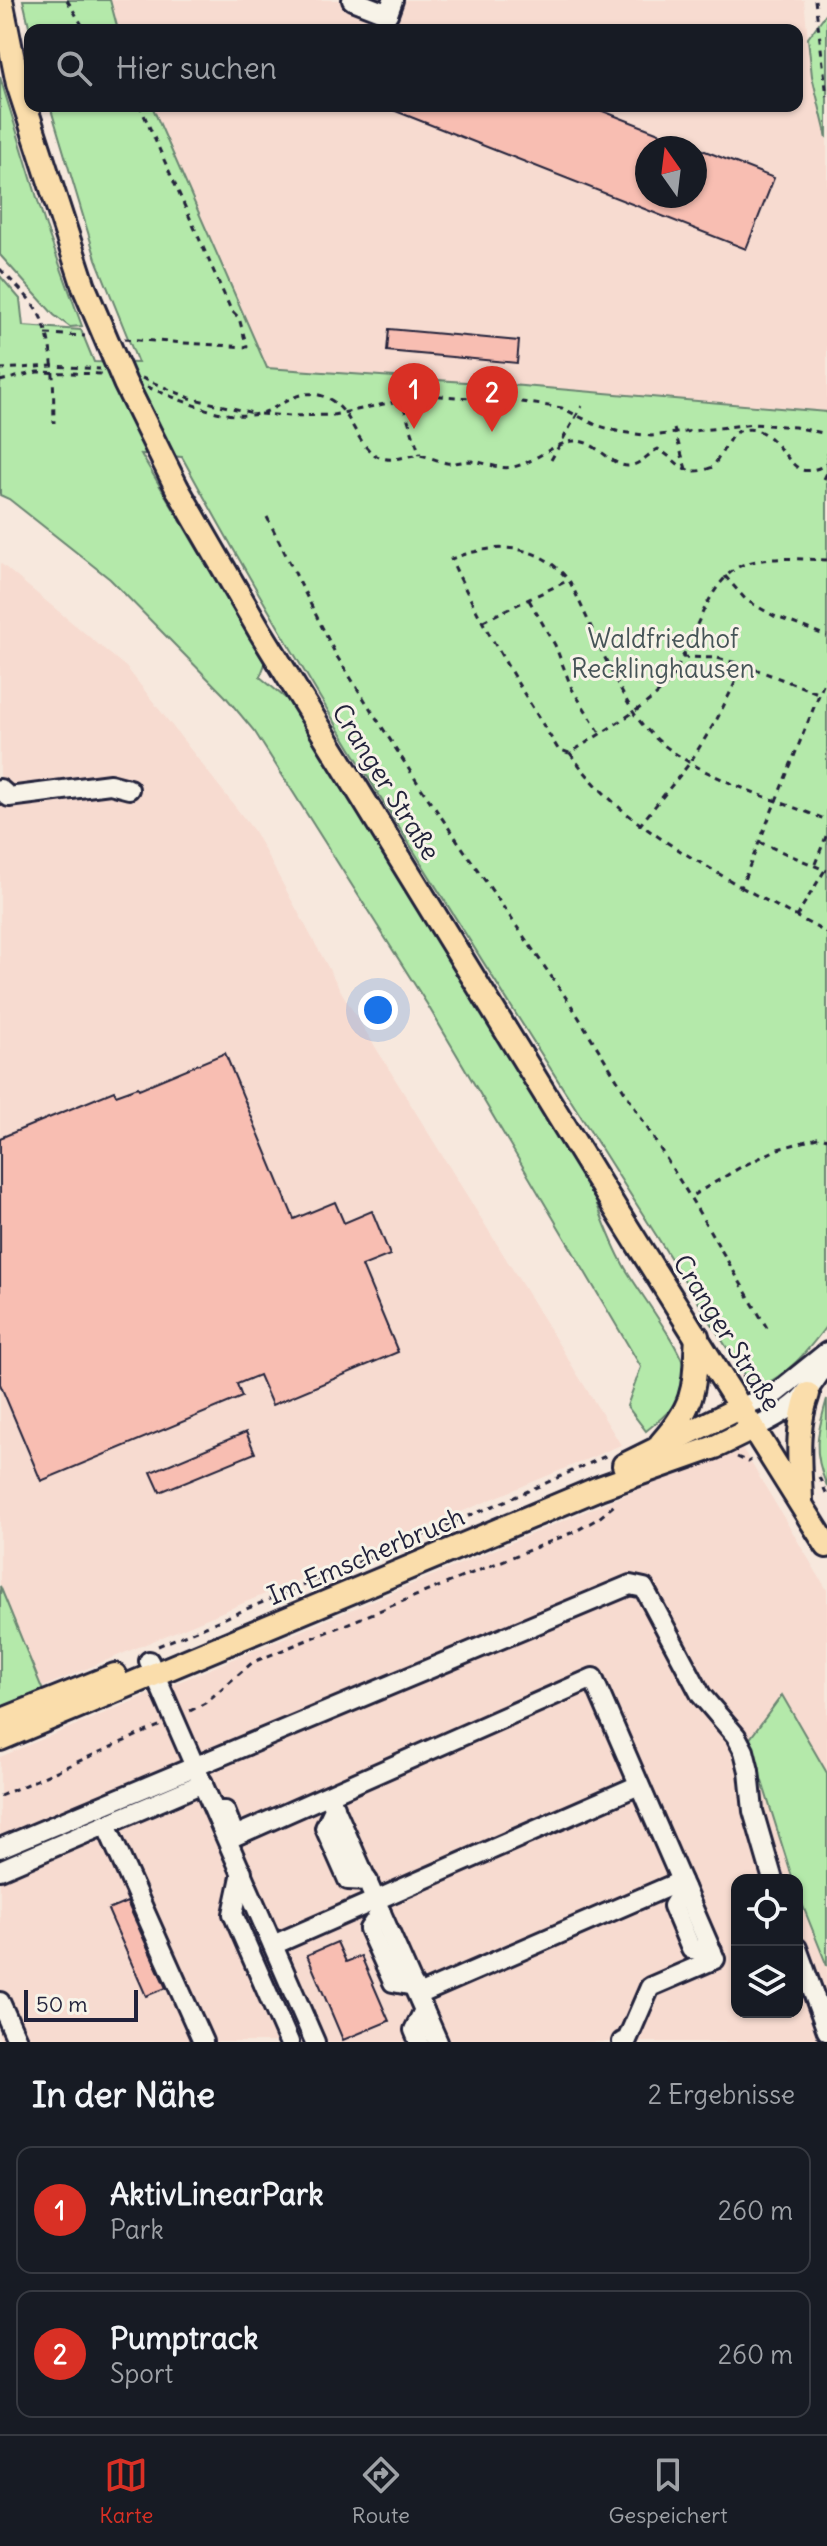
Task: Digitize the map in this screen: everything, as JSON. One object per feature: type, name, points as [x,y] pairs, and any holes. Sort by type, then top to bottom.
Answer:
[{"type":"main road","name":"Cranger Straße","points":[[1,0],[24,102]]},
{"type":"main road","name":"Cranger Straße","points":[[27,112],[84,287],[125,383],[177,488],[260,631],[827,1546]]},
{"type":"main road","points":[[659,1457],[690,1405],[697,1336]]},
{"type":"main road","points":[[801,1503],[799,1437],[808,1394]]},
{"type":"main road","name":"Im Emscherbruch","points":[[0,1721],[636,1467],[659,1457],[741,1407]]},
{"type":"main road","name":"Im Emscherbruch","points":[[659,1457],[715,1447],[754,1428]]},
{"type":"main road","name":"Im Emscherbruch","points":[[0,1739],[153,1661]]},
{"type":"street","points":[[352,0],[388,14],[393,0]]},
{"type":"street","points":[[0,789],[9,797],[110,784],[129,789]]},
{"type":"street","points":[[741,1407],[776,1393],[827,1352]]},
{"type":"street","points":[[754,1428],[793,1407],[808,1394],[827,1362]]},
{"type":"street","points":[[0,1848],[199,1775],[636,1585],[644,1588],[701,1695],[736,1736],[744,1751],[755,1822],[771,1874]]},
{"type":"street","points":[[153,1661],[175,1719],[315,2042]]},
{"type":"street","points":[[215,1811],[225,1811],[235,1836],[332,1801],[593,1678],[715,1959],[650,1987],[627,2040],[622,2042]]},
{"type":"street","points":[[0,1870],[106,1825],[199,1775]]},
{"type":"street","points":[[273,1945],[379,1906],[639,1785]]},
{"type":"street","points":[[332,1801],[325,1828],[348,1880],[368,1881],[379,1906],[369,1929],[393,1982],[419,1997],[438,2042]]},
{"type":"street","points":[[106,1825],[203,2042]]},
{"type":"street","points":[[242,1872],[233,1914],[289,2042]]},
{"type":"street","points":[[419,1997],[683,1884]]},
{"type":"street","points":[[803,1965],[827,2031]]},
{"type":"street","points":[[419,1997],[414,2030],[419,2042]]},
{"type":"street","points":[[0,2002],[18,2042]]},
{"type":"path","points":[[67,0],[81,24]]},
{"type":"path","points":[[815,0],[827,96]]},
{"type":"path","points":[[124,339],[247,347],[239,318],[231,310],[143,112]]},
{"type":"path","points":[[0,269],[37,310],[46,334],[53,366],[54,423]]},
{"type":"path","points":[[46,334],[93,336]]},
{"type":"path","points":[[0,369],[53,366],[100,369]]},
{"type":"path","points":[[0,381],[25,373],[104,374]]},
{"type":"path","points":[[139,377],[190,398],[259,414],[293,397],[310,393],[327,397],[346,412],[376,456],[391,460],[420,455],[451,464],[474,461],[499,468],[511,467],[535,459],[561,444],[581,441],[624,466],[636,465],[658,449],[679,467],[697,471],[713,467],[733,434],[750,430],[772,440],[798,468],[810,470],[827,464]]},
{"type":"path","points":[[142,385],[232,414],[290,416],[346,412],[426,395],[515,401],[562,408],[596,425],[651,436],[753,424],[795,427],[827,434]]},
{"type":"path","points":[[401,398],[420,455]]},
{"type":"path","points":[[551,460],[582,406]]},
{"type":"path","points":[[675,431],[686,469]]},
{"type":"path","points":[[824,479],[827,473]]},
{"type":"path","points":[[267,517],[336,655],[419,785],[571,1005],[767,1328]]},
{"type":"path","points":[[827,820],[689,764],[661,743],[632,710],[569,580],[558,567],[538,554],[513,548],[489,548],[451,559],[483,621],[558,749],[570,753],[603,795],[639,826],[741,887],[827,933]]},
{"type":"path","points":[[570,753],[654,697],[668,683],[717,585],[725,576],[746,563],[780,559],[827,560]]},
{"type":"path","points":[[725,576],[746,600],[774,616],[827,636]]},
{"type":"path","points":[[483,621],[569,580]]},
{"type":"path","points":[[529,600],[555,645],[572,689],[600,733]]},
{"type":"path","points":[[682,657],[717,658],[744,665],[820,694]]},
{"type":"path","points":[[639,826],[689,764],[717,719],[744,665]]},
{"type":"path","points":[[741,887],[827,675]]},
{"type":"path","points":[[814,865],[825,846],[827,834]]},
{"type":"path","points":[[759,842],[826,870],[796,917]]},
{"type":"path","points":[[690,1197],[778,1149],[821,1137],[827,1139]]},
{"type":"path","points":[[153,1661],[610,1453]]},
{"type":"path","points":[[729,1458],[740,1457],[748,1462]]},
{"type":"path","points":[[0,1796],[175,1719],[205,1703],[253,1662],[576,1531],[599,1518],[626,1495]]},
{"type":"shaded area","points":[[110,0],[804,0],[812,76],[827,138],[827,412],[267,368],[155,112],[803,112],[803,24],[116,24]]},
{"type":"shaded area","points":[[0,563],[127,668],[254,831],[342,993],[621,1445],[0,1705]]},
{"type":"shaded area","points":[[741,1446],[827,1590],[827,1773],[782,1696],[749,1740],[791,1874],[731,1874],[731,2018],[803,2018],[803,1906],[827,1966],[827,2042],[0,2042],[0,1757]]},
{"type":"green space","points":[[23,0],[110,0],[116,24],[29,24]]},
{"type":"green space","points":[[827,12],[827,138],[812,76],[808,38]]},
{"type":"green space","points":[[0,77],[46,227],[82,326],[70,327],[54,315],[0,255]]},
{"type":"green space","name":"Waldfriedhof Recklinghausen","points":[[52,112],[155,112],[267,368],[827,412],[827,1325],[796,1362],[778,1377],[756,1389],[740,1369],[384,803],[247,574],[182,457],[141,454],[265,664],[260,677],[289,701],[592,1192],[624,1266],[677,1350],[685,1372],[682,1390],[667,1413],[646,1431],[627,1406],[641,1367],[427,1004],[255,732],[225,696],[110,579],[0,495],[0,276],[20,299],[23,326],[81,330],[94,362],[138,363],[96,259]]},
{"type":"green space","points":[[827,1399],[827,1486],[819,1463],[818,1442]]},
{"type":"green space","points":[[0,1586],[43,1691],[0,1709]]},
{"type":"green space","points":[[782,1695],[827,1773],[827,1966],[803,1906],[803,1874],[791,1874],[749,1740]]},
{"type":"building","points":[[398,112],[605,112],[667,136],[635,136],[635,205]]},
{"type":"building","points":[[707,152],[774,178],[746,249],[642,208],[707,208]]},
{"type":"building","points":[[389,329],[519,341],[517,363],[387,351]]},
{"type":"building","points":[[225,1053],[294,1219],[335,1202],[344,1223],[372,1211],[390,1255],[362,1266],[398,1352],[272,1405],[259,1375],[237,1384],[242,1397],[41,1481],[0,1384],[0,1138],[114,1091],[116,1095],[139,1089]]},
{"type":"building","points":[[246,1432],[255,1453],[160,1492],[151,1472]]},
{"type":"building","points":[[127,1902],[166,1988],[146,1996],[108,1910]]},
{"type":"building","points":[[337,1942],[346,1962],[361,1956],[389,2021],[343,2040],[307,1955]]},
{"type":"place","name":"AktivLinearPark","points":[[414,429]]},
{"type":"place","name":"Pumptrack","points":[[492,432]]}]
